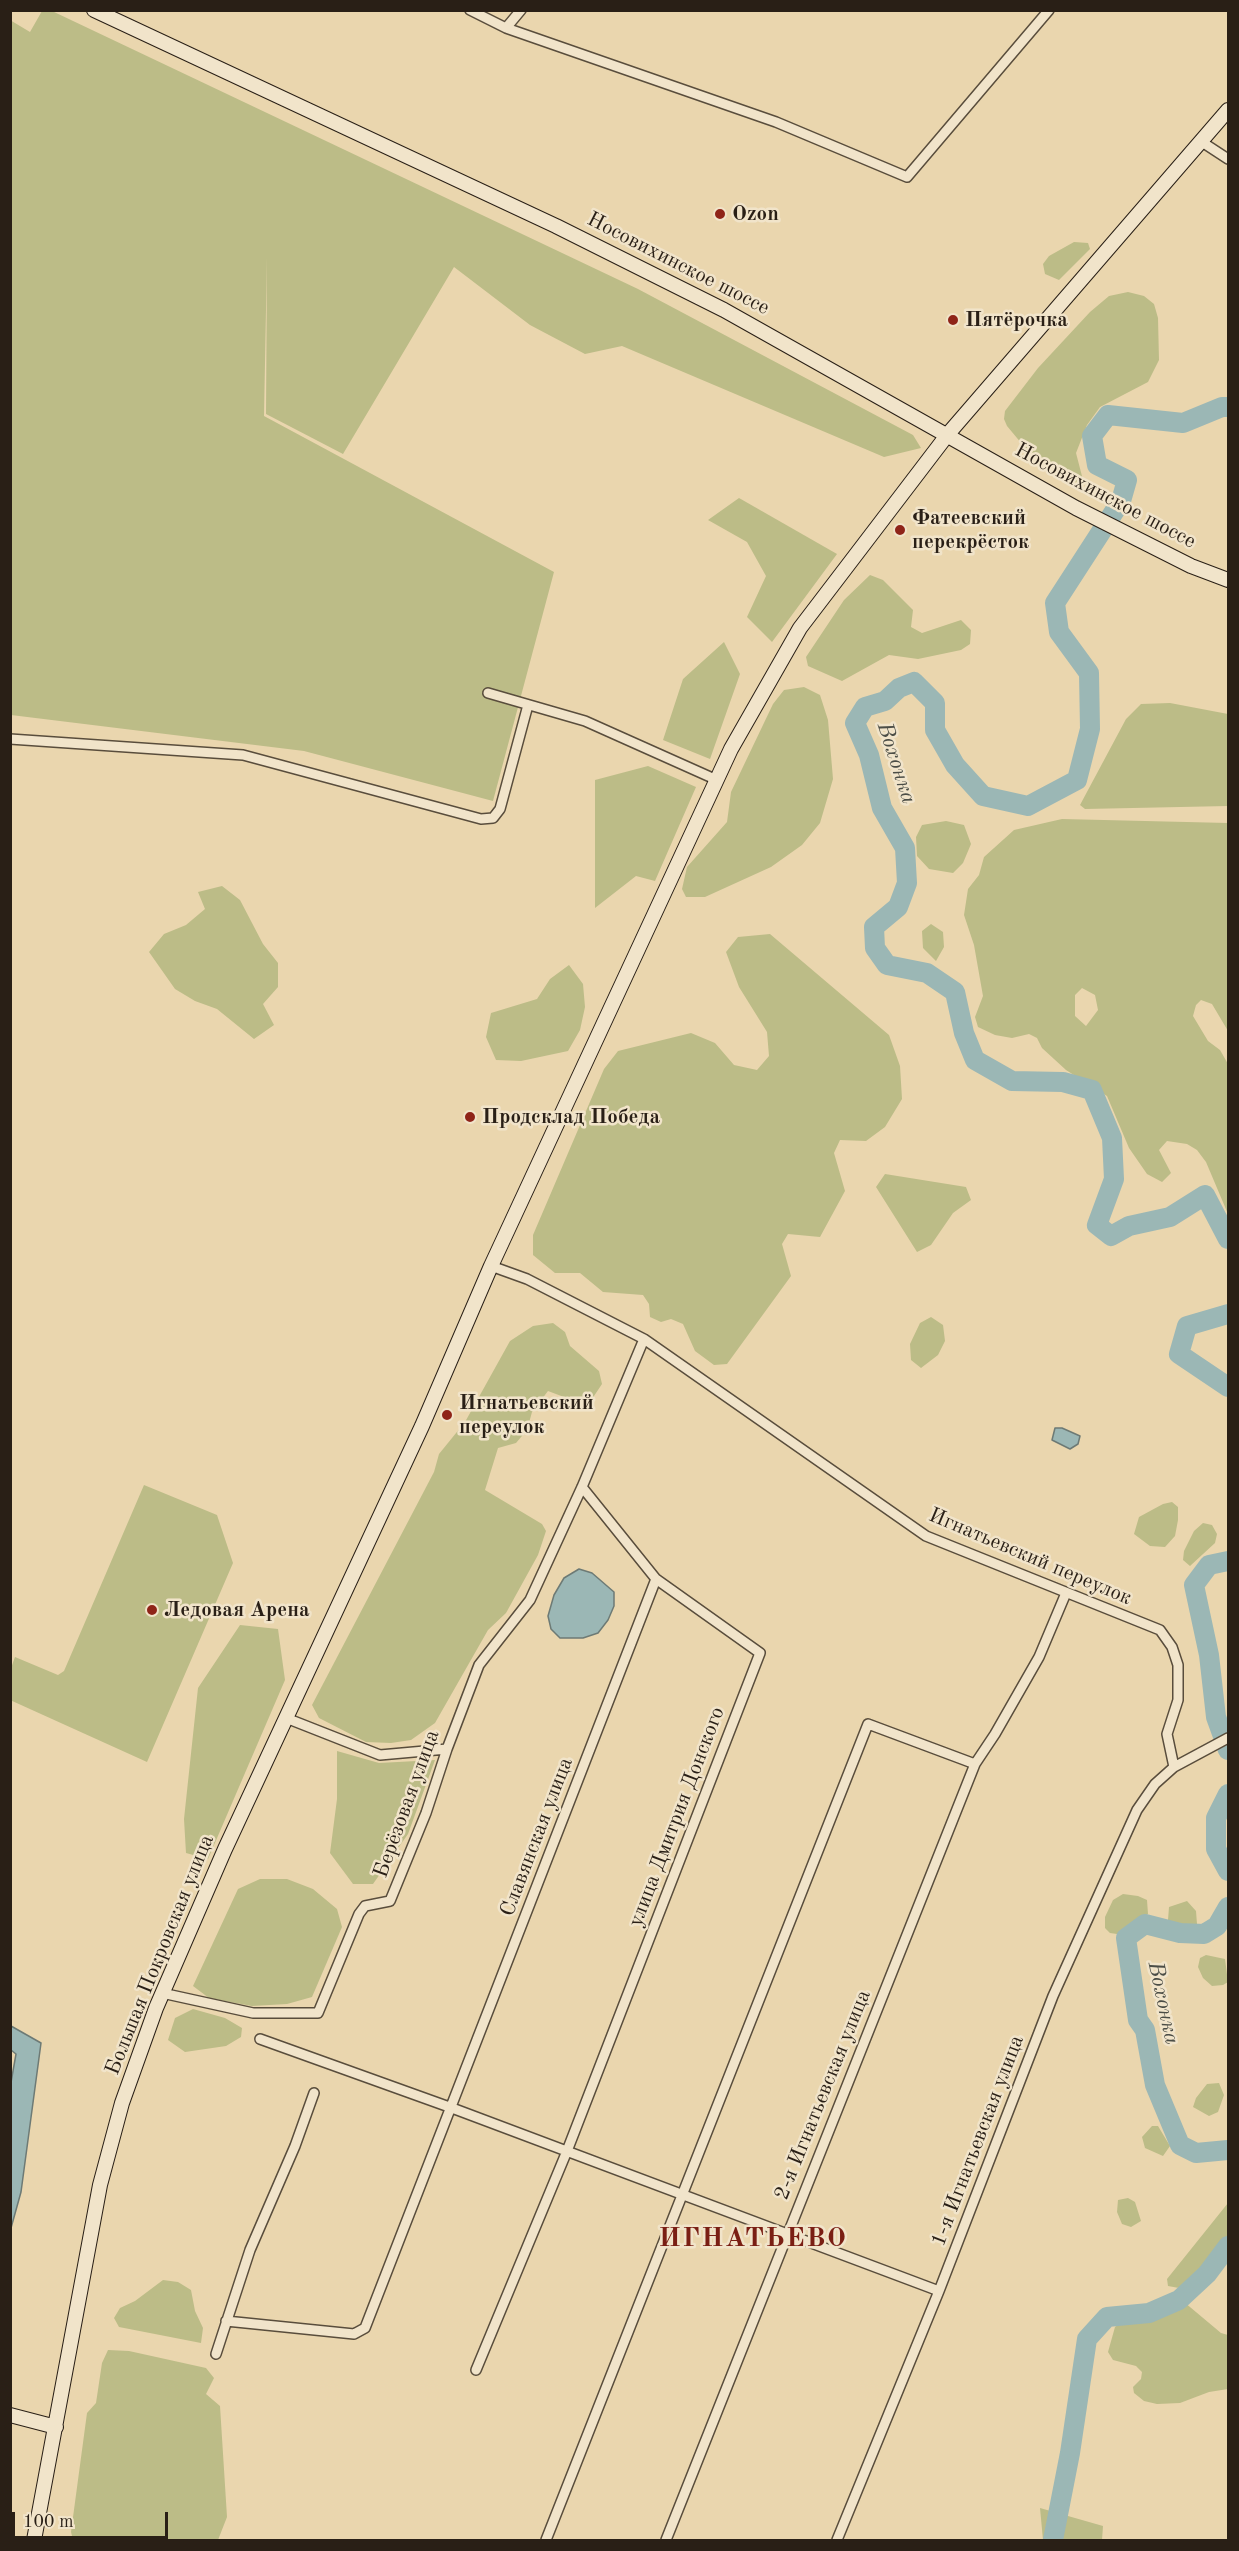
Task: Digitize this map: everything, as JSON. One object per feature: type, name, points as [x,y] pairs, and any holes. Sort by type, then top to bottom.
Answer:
[{"type":"main road","name":"Носовихинское шоссе","points":[[94,10],[556,226],[724,310],[1076,508],[1191,566],[1228,580]]},
{"type":"main road","name":"Большая Покровская улица","points":[[34,2541],[100,2185],[125,2093],[162,1993],[410,1450],[491,1266],[717,780],[760,696],[800,628],[948,434],[1228,111]]},
{"type":"main road","points":[[10,2415],[56,2427]]},
{"type":"street","points":[[470,10],[506,28],[776,122],[907,177],[1049,10]]},
{"type":"street","points":[[506,28],[521,10]]},
{"type":"street","points":[[1203,142],[1228,159]]},
{"type":"street","points":[[488,693],[585,721],[717,780]]},
{"type":"street","points":[[10,739],[243,755],[481,819],[493,818],[500,809],[528,705]]},
{"type":"street","name":"Игнатьевский переулок","points":[[491,1266],[527,1279],[644,1339],[926,1536],[1160,1630],[1172,1647],[1178,1665],[1179,1700],[1167,1734],[1178,1765]]},
{"type":"street","points":[[582,1487],[644,1339]]},
{"type":"street","name":"улица Дмитрия Донского","points":[[476,2370],[567,2151],[760,1653],[656,1579],[582,1487]]},
{"type":"street","name":"Берёзовая улица","points":[[162,1993],[253,2013],[318,2013],[359,1914],[365,1906],[390,1901],[426,1813],[447,1749],[479,1665],[530,1600],[582,1487]]},
{"type":"street","name":"Славянская улица","points":[[226,2321],[343,2334],[362,2332],[368,2322],[656,1579]]},
{"type":"street","name":"2-я Игнатьевская улица","points":[[666,2541],[975,1764],[1039,1658],[1066,1593]]},
{"type":"street","points":[[286,1718],[380,1755],[447,1749]]},
{"type":"street","points":[[546,2541],[868,1724],[975,1764]]},
{"type":"street","name":"1-я Игнатьевская улица","points":[[837,2541],[939,2291],[1053,1996],[1137,1810],[1155,1784],[1178,1765],[1228,1738]]},
{"type":"street","points":[[260,2039],[452,2108],[787,2236],[939,2291]]},
{"type":"street","points":[[216,2354],[250,2250],[295,2146],[314,2093]]},
{"type":"green space","points":[[42,11],[52,11],[638,289],[913,435],[921,448],[884,457],[622,346],[585,354],[530,325],[454,267],[343,454],[266,414],[267,257],[264,416],[554,572],[493,801],[304,751],[11,715],[10,20],[30,32]]},
{"type":"green space","points":[[1074,242],[1088,243],[1090,249],[1059,280],[1045,274],[1043,264],[1049,256]]},
{"type":"green space","points":[[1128,292],[1144,296],[1154,304],[1158,318],[1159,360],[1148,382],[1100,407],[1087,425],[1076,453],[1083,480],[1072,483],[1037,462],[1007,426],[1004,419],[1005,411],[1038,368],[1090,312],[1109,296]]},
{"type":"green space","points":[[739,498],[837,554],[772,642],[747,617],[766,576],[747,542],[708,520]]},
{"type":"green space","points":[[870,575],[883,580],[913,610],[911,627],[922,633],[961,620],[971,630],[970,644],[961,650],[918,659],[889,655],[842,681],[808,666],[806,657],[844,600]]},
{"type":"green space","points":[[724,642],[740,674],[710,759],[663,740],[683,679]]},
{"type":"green space","points":[[804,687],[820,695],[828,720],[833,779],[820,823],[802,845],[771,867],[705,897],[686,897],[682,889],[687,867],[727,822],[731,792],[773,704],[784,690]]},
{"type":"green space","points":[[1170,703],[1228,714],[1228,806],[1085,809],[1080,805],[1126,719],[1141,704]]},
{"type":"green space","points":[[648,766],[696,787],[655,881],[636,876],[595,908],[595,780]]},
{"type":"green space","points":[[1062,819],[1228,823],[1228,1031],[1212,1004],[1201,1000],[1196,1005],[1193,1016],[1208,1041],[1220,1050],[1228,1064],[1228,1214],[1206,1162],[1197,1150],[1187,1144],[1167,1141],[1159,1150],[1171,1173],[1162,1182],[1147,1174],[1129,1148],[1107,1096],[1066,1070],[1042,1048],[1037,1038],[1029,1034],[1012,1038],[995,1035],[978,1027],[975,1017],[983,996],[974,945],[964,915],[968,889],[979,875],[984,857],[1014,830]],"holes":[[[1082,988],[1095,995],[1098,1010],[1086,1026],[1075,1016],[1075,995]]]},
{"type":"green space","points":[[946,821],[964,825],[971,844],[963,863],[953,873],[929,869],[917,856],[916,837],[922,825]]},
{"type":"green space","points":[[222,886],[240,900],[263,944],[278,963],[278,987],[263,1004],[274,1025],[254,1039],[217,1009],[195,1001],[175,989],[149,952],[164,934],[186,925],[205,909],[198,892]]},
{"type":"green space","points":[[931,924],[943,932],[944,947],[936,961],[923,948],[922,931]]},
{"type":"green space","points":[[770,934],[889,1035],[900,1066],[902,1099],[885,1127],[866,1141],[840,1140],[834,1153],[845,1191],[820,1237],[788,1234],[782,1244],[791,1276],[727,1364],[714,1365],[695,1351],[683,1324],[671,1319],[661,1322],[650,1317],[649,1304],[643,1295],[603,1292],[580,1273],[555,1273],[533,1255],[533,1235],[604,1069],[618,1051],[691,1033],[715,1043],[734,1065],[757,1070],[769,1056],[767,1032],[739,987],[726,952],[738,937]]},
{"type":"green space","points":[[569,965],[583,984],[585,1007],[580,1030],[568,1051],[521,1061],[496,1060],[486,1037],[491,1013],[537,999],[550,979]]},
{"type":"green space","points":[[885,1174],[966,1187],[971,1200],[953,1213],[931,1245],[917,1252],[876,1187]]},
{"type":"green space","points":[[931,1317],[943,1325],[945,1341],[938,1355],[921,1368],[911,1360],[910,1344],[920,1323]]},
{"type":"green space","points":[[553,1323],[565,1332],[570,1346],[599,1371],[602,1384],[592,1399],[572,1400],[548,1391],[532,1412],[527,1430],[516,1443],[498,1448],[485,1490],[542,1524],[546,1531],[538,1555],[506,1613],[488,1630],[435,1723],[411,1740],[391,1743],[366,1742],[319,1718],[312,1705],[434,1472],[439,1454],[465,1422],[510,1341],[533,1326]]},
{"type":"green space","name":"Ледовая Арена","points":[[144,1485],[217,1515],[233,1563],[147,1762],[10,1700],[11,1668],[15,1657],[58,1675],[64,1671]]},
{"type":"green space","points":[[1172,1502],[1178,1507],[1178,1520],[1175,1536],[1165,1547],[1150,1546],[1134,1534],[1139,1517],[1163,1504]]},
{"type":"green space","points":[[1203,1523],[1212,1525],[1217,1534],[1215,1543],[1190,1566],[1183,1560],[1184,1551],[1194,1531]]},
{"type":"green space","points":[[240,1625],[278,1629],[285,1680],[208,1859],[186,1853],[184,1819],[198,1688]]},
{"type":"green space","points":[[337,1751],[379,1763],[435,1760],[408,1834],[373,1884],[353,1884],[330,1853],[337,1799]]},
{"type":"green space","points":[[260,1879],[287,1879],[313,1889],[337,1909],[342,1927],[312,1997],[287,2004],[252,2006],[209,1998],[193,1986],[238,1889]]},
{"type":"green space","points":[[1123,1894],[1147,1900],[1148,1914],[1124,1931],[1117,1934],[1110,1933],[1105,1928],[1105,1917],[1113,1900]]},
{"type":"green space","points":[[1187,1901],[1196,1911],[1197,1924],[1177,1924],[1168,1920],[1169,1907]]},
{"type":"green space","points":[[1206,1955],[1225,1959],[1228,1982],[1212,1986],[1203,1978],[1198,1967],[1200,1958]]},
{"type":"green space","points":[[193,2009],[225,2018],[242,2028],[241,2037],[226,2046],[185,2052],[168,2040],[175,2018]]},
{"type":"green space","points":[[1219,2083],[1224,2095],[1218,2112],[1209,2116],[1193,2107],[1196,2098],[1207,2084]]},
{"type":"green space","points":[[1152,2126],[1158,2126],[1170,2146],[1163,2156],[1145,2148],[1142,2137]]},
{"type":"green space","points":[[1128,2198],[1135,2202],[1141,2221],[1131,2227],[1122,2224],[1117,2212],[1118,2200]]},
{"type":"green space","points":[[1228,2203],[1228,2234],[1225,2240],[1191,2279],[1179,2288],[1168,2286],[1167,2279]]},
{"type":"green space","points":[[163,2280],[178,2282],[191,2290],[195,2311],[203,2328],[201,2343],[119,2327],[114,2318],[120,2308],[135,2301]]},
{"type":"green space","points":[[1184,2302],[1221,2333],[1228,2335],[1228,2389],[1209,2392],[1180,2403],[1157,2404],[1144,2401],[1134,2393],[1133,2387],[1141,2379],[1142,2372],[1136,2366],[1113,2360],[1108,2352],[1115,2327],[1122,2321],[1163,2316]]},
{"type":"green space","points":[[108,2350],[129,2351],[206,2368],[214,2378],[206,2394],[220,2406],[227,2517],[218,2540],[73,2540],[71,2532],[87,2413],[96,2403],[102,2363]]},
{"type":"green space","points":[[1040,2508],[1103,2526],[1102,2540],[1043,2540]]},
{"type":"water","points":[[1055,1428],[1062,1428],[1080,1436],[1078,1444],[1070,1449],[1052,1440]]},
{"type":"water","points":[[579,1569],[592,1573],[614,1592],[614,1606],[608,1620],[598,1633],[583,1638],[560,1638],[551,1629],[548,1616],[554,1595],[564,1578]]},
{"type":"water","points":[[11,2026],[41,2043],[21,2192],[11,2228],[10,2088],[16,2054],[11,2050]]},
{"type":"waterway","name":"Вохонка","points":[[1228,407],[1222,407],[1183,423],[1108,415],[1092,436],[1097,465],[1127,480],[1121,501],[1055,603],[1059,632],[1089,673],[1090,729],[1077,780],[1028,806],[983,796],[955,765],[935,730],[935,703],[914,682],[899,688],[885,701],[865,707],[855,723],[869,755],[882,808],[905,848],[907,883],[898,907],[874,927],[875,948],[887,965],[927,973],[955,992],[964,1033],[975,1060],[1012,1081],[1063,1082],[1092,1090],[1112,1138],[1114,1179],[1097,1225],[1111,1236],[1129,1226],[1170,1217],[1205,1195],[1228,1239]]},
{"type":"waterway","name":"Вохонка","points":[[1228,1314],[1187,1326],[1179,1354],[1228,1387]]},
{"type":"waterway","name":"Вохонка","points":[[1228,1561],[1209,1565],[1194,1585],[1209,1655],[1216,1717],[1228,1750]]},
{"type":"waterway","name":"Вохонка","points":[[1228,1794],[1216,1818],[1216,1849],[1228,1871]]},
{"type":"waterway","name":"Вохонка","points":[[1228,1907],[1217,1926],[1204,1934],[1180,1933],[1145,1924],[1126,1938],[1138,2020],[1145,2030],[1155,2085],[1180,2145],[1196,2153],[1228,2150]]},
{"type":"waterway","name":"Вохонка","points":[[1053,2540],[1070,2453],[1087,2339],[1107,2317],[1149,2313],[1179,2300],[1207,2274],[1228,2246]]},
{"type":"place","name":"Ozon","points":[[720,214]]},
{"type":"place","name":"Пятёрочка","points":[[953,320]]},
{"type":"place","name":"Фатеевский перекрёсток","points":[[900,530]]},
{"type":"place","name":"Продсклад Победа","points":[[470,1117]]},
{"type":"place","name":"Игнатьевский переулок","points":[[447,1415]]},
{"type":"place","name":"Ледовая Арена","points":[[152,1610]]},
{"type":"district","name":"ИГНАТЬЕВО","points":[[753,2239]]}]
